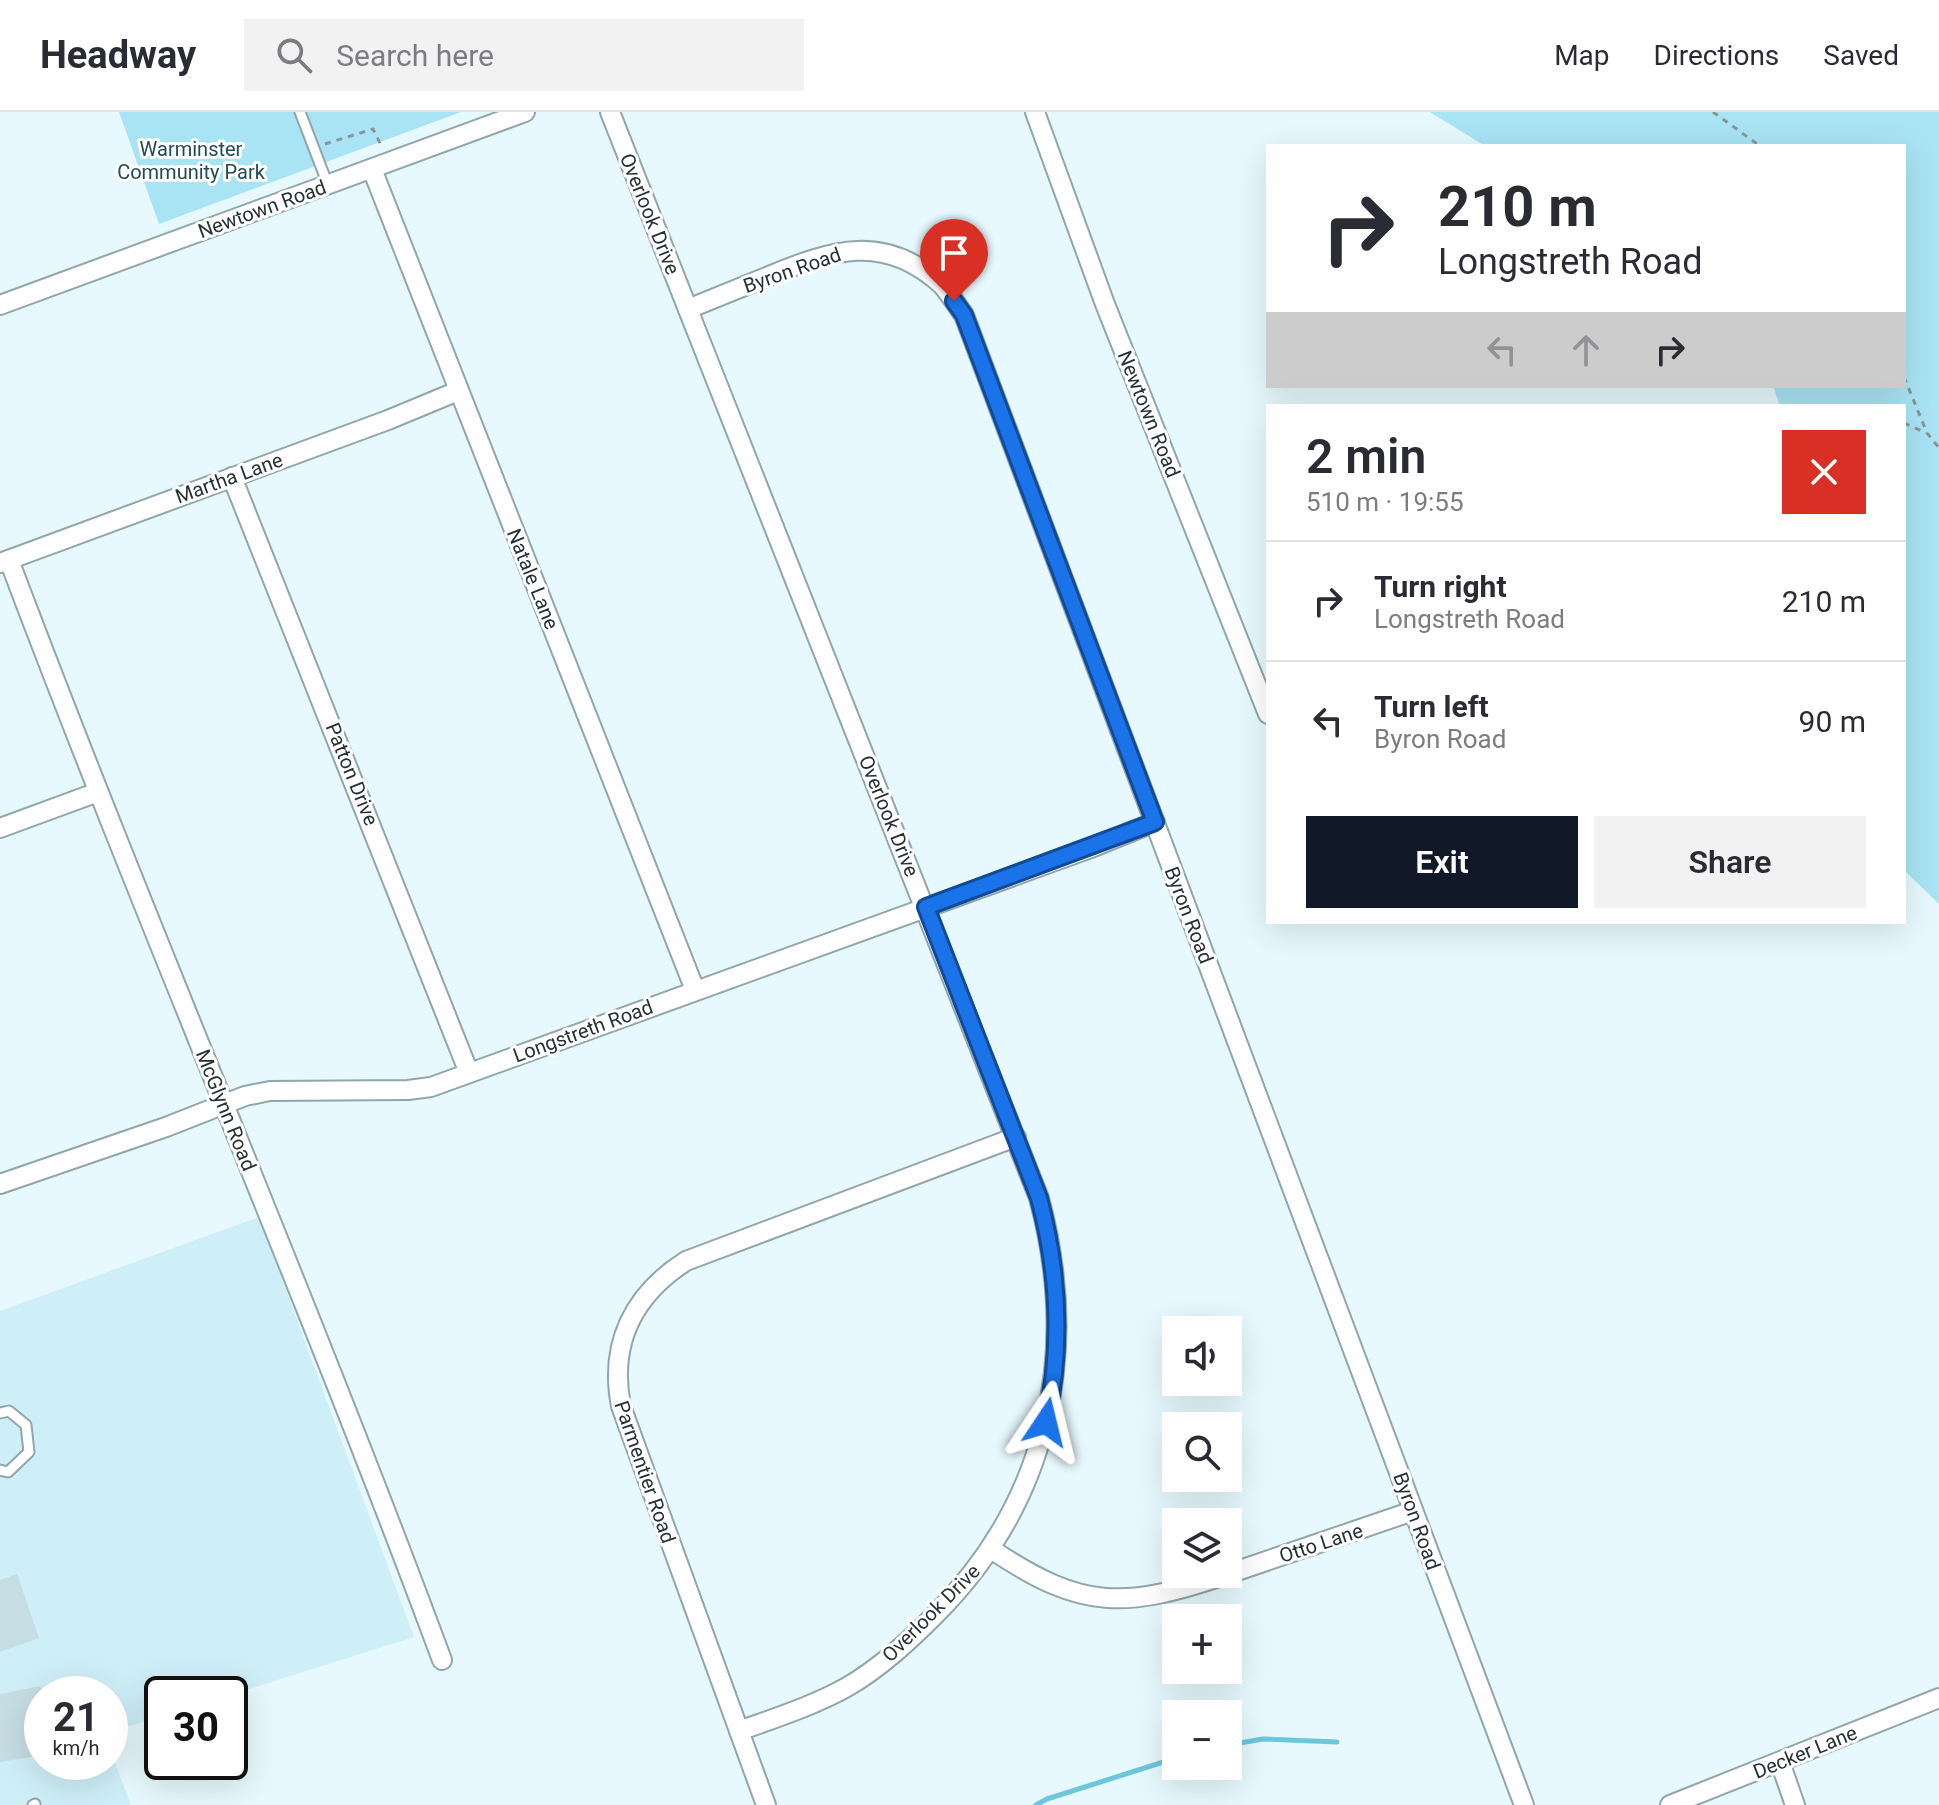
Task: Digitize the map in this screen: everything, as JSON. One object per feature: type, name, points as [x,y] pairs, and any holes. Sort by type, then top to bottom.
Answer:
[{"type":"street","name":"Newtown Road","points":[[0,305],[525,112]]},
{"type":"street","name":"Overlook Drive","points":[[610,112],[1016,1137],[1050,1236],[1057,1293],[1058,1339],[1042,1441],[1012,1512],[991,1549],[960,1590],[913,1637],[873,1670],[847,1687],[802,1708],[739,1731]]},
{"type":"street","name":"Newtown Road","points":[[1035,112],[1105,304],[1266,709]]},
{"type":"street","name":"Natale Lane","points":[[372,169],[695,990]]},
{"type":"street","name":"Byron Road","points":[[688,309],[806,261],[851,250],[886,255],[907,263],[944,287],[964,315],[1524,1805]]},
{"type":"street","name":"Martha Lane","points":[[4,562],[458,391]]},
{"type":"street","name":"Patton Drive","points":[[232,477],[469,1073]]},
{"type":"street","name":"McGlynn Road","points":[[4,562],[224,1103],[442,1660]]},
{"type":"street","points":[[0,828],[98,792]]},
{"type":"street","name":"Longstreth Road","points":[[0,1184],[166,1127],[245,1096],[270,1091],[408,1090],[431,1087],[1155,822]]},
{"type":"street","name":"Parmentier Road","points":[[766,1805],[621,1406],[616,1383],[617,1360],[637,1305],[650,1288],[686,1261],[1016,1137]]},
{"type":"street","name":"Otto Lane","points":[[1242,1569],[1413,1511]]},
{"type":"street","name":"Otto Lane","points":[[991,1549],[1043,1580],[1076,1593],[1112,1600],[1145,1598],[1188,1588]]},
{"type":"street","name":"Decker Lane","points":[[1670,1805],[1939,1698]]},
{"type":"street","points":[[1780,1762],[1795,1805]]},
{"type":"lane","points":[[300,112],[328,185]]},
{"type":"lane","points":[[0,1413],[9,1411],[26,1425],[29,1452],[8,1472],[0,1470]]},
{"type":"path","points":[[1713,112],[1757,144]]},
{"type":"path","points":[[313,148],[373,129],[390,162]]},
{"type":"path","points":[[1906,382],[1927,433],[1939,448]]},
{"type":"path","points":[[1906,424],[1927,433]]},
{"type":"shaded area","points":[[259,1217],[414,1637],[248,1689],[248,1676],[144,1676],[144,1722],[128,1726],[128,1676],[24,1676],[24,1780],[121,1780],[131,1805],[0,1805],[0,1311]]},
{"type":"green space","name":"Warminster Community Park","points":[[119,112],[461,112],[159,224]]},
{"type":"green space","points":[[1430,112],[1939,112],[1939,904],[1906,872],[1906,404],[1779,404],[1774,388],[1906,388],[1906,144],[1482,144]]},
{"type":"building","points":[[17,1574],[39,1638],[0,1652],[0,1580]]},
{"type":"building","points":[[24,1689],[24,1758],[0,1762],[0,1694]]},
{"type":"waterway","points":[[1242,1743],[1263,1739],[1337,1742]]},
{"type":"waterway","points":[[1036,1805],[1162,1762]]},
{"type":"route","points":[[954,301],[964,315],[1155,822],[926,907],[1039,1198],[1050,1236],[1057,1293],[1058,1339],[1046,1422]]}]
